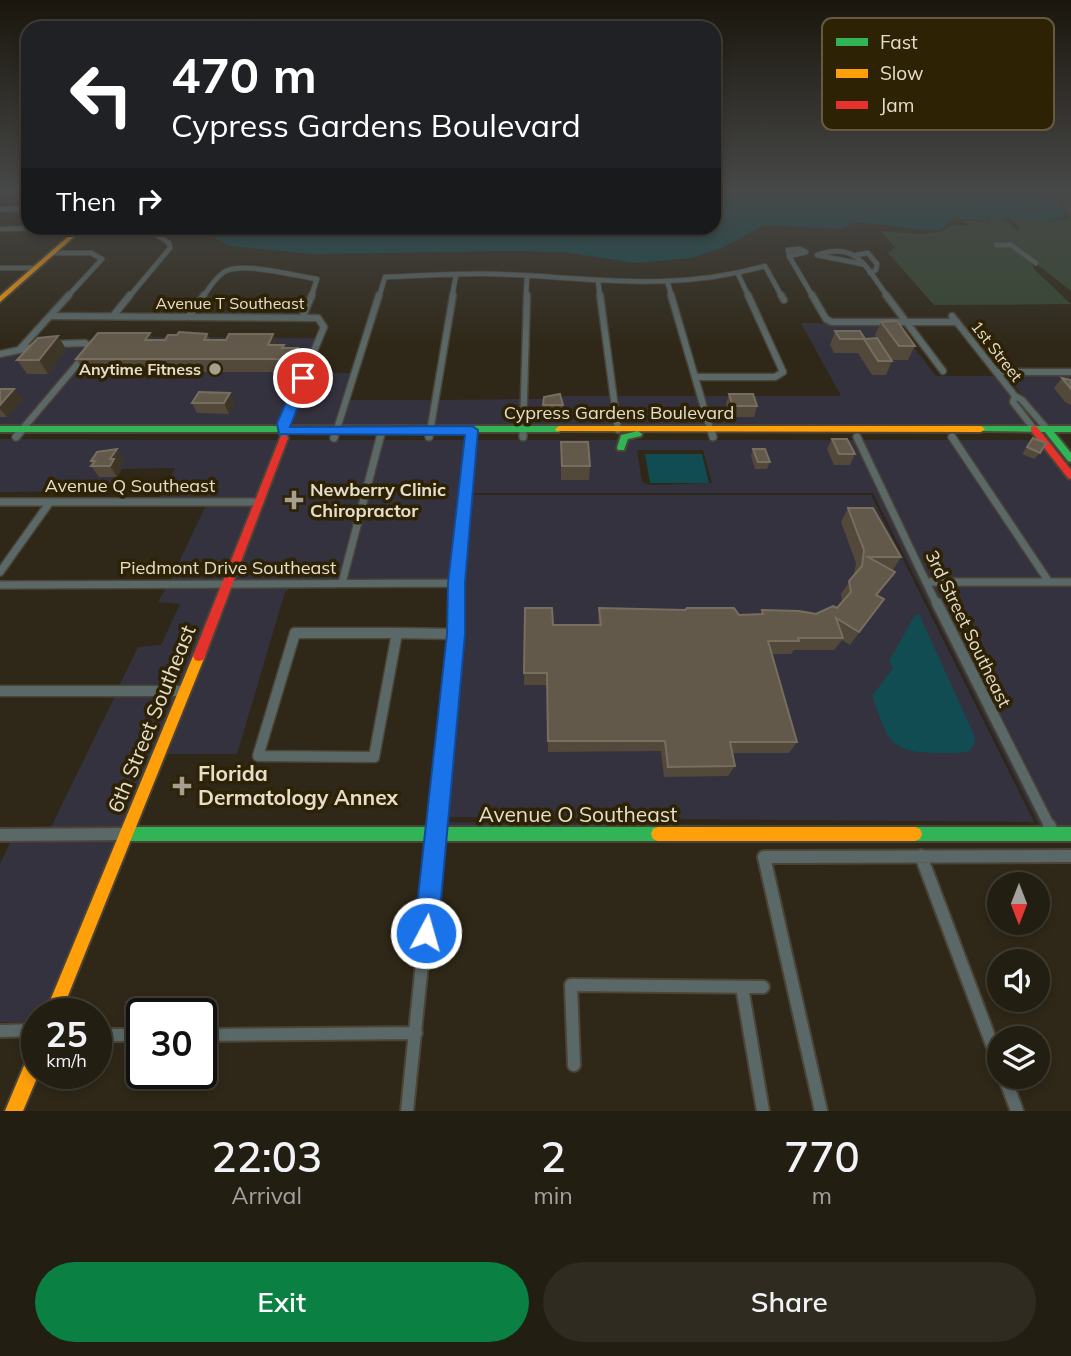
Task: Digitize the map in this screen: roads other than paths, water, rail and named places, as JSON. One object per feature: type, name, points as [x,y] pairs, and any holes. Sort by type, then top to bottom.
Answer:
[{"type":"main road","points":[[0,300],[63,243]]},
{"type":"main road","name":"Cypress Gardens Boulevard","points":[[0,429],[19,433],[107,437],[224,431],[284,434]]},
{"type":"main road","name":"Cypress Gardens Boulevard","points":[[523,434],[621,438],[712,434],[1044,433],[1071,429]]},
{"type":"main road","name":"Cypress Gardens Boulevard","points":[[0,437],[19,433],[523,434],[621,438],[662,430],[712,434],[857,437],[904,433]]},
{"type":"main road","points":[[1044,433],[1071,459]]},
{"type":"main road","points":[[1044,433],[1071,476]]},
{"type":"main road","name":"Cypress Gardens Boulevard","points":[[1044,433],[1071,438]]},
{"type":"main road","name":"6th Street Southeast","points":[[59,998],[228,584],[284,434]]},
{"type":"main road","name":"Avenue O Southeast","points":[[126,834],[1071,835]]},
{"type":"main road","points":[[14,1111],[23,1089]]},
{"type":"street","points":[[113,316],[170,248],[169,243]]},
{"type":"street","points":[[996,245],[1011,245],[1035,263]]},
{"type":"street","points":[[862,264],[817,255],[834,249],[856,255],[868,253],[877,264],[876,270],[870,273]]},
{"type":"street","points":[[19,350],[102,259],[91,253],[52,253]]},
{"type":"street","points":[[789,254],[828,321],[907,323]]},
{"type":"street","points":[[856,255],[943,370]]},
{"type":"street","points":[[335,434],[385,277],[527,276],[668,284],[738,274],[765,266],[784,300]]},
{"type":"street","points":[[0,268],[35,268]]},
{"type":"street","points":[[189,316],[218,275],[239,268],[317,279],[303,316]]},
{"type":"street","points":[[695,377],[775,377],[783,372],[738,274]]},
{"type":"street","points":[[430,434],[456,275]]},
{"type":"street","points":[[523,434],[527,276]]},
{"type":"street","points":[[598,281],[621,438]]},
{"type":"street","points":[[668,284],[712,434]]},
{"type":"street","name":"Avenue T Southeast","points":[[52,316],[318,318],[324,323],[324,327],[284,423],[284,434]]},
{"type":"street","name":"1st Street","points":[[907,323],[955,319],[1014,396],[1022,400],[1044,433]]},
{"type":"street","points":[[0,354],[79,343],[88,344],[91,348],[19,433]]},
{"type":"street","points":[[998,372],[1071,372]]},
{"type":"street","name":"1st Street","points":[[1014,396],[1013,402],[1044,433]]},
{"type":"street","points":[[948,433],[1049,582]]},
{"type":"street","points":[[342,583],[381,434]]},
{"type":"street","points":[[407,1111],[456,634],[457,583],[471,434]]},
{"type":"street","name":"3rd Street Southeast","points":[[857,437],[926,582],[1054,835]]},
{"type":"street","name":"Avenue Q Southeast","points":[[0,502],[260,502]]},
{"type":"street","points":[[0,572],[50,502]]},
{"type":"street","points":[[926,582],[1071,582]]},
{"type":"street","name":"Piedmont Drive Southeast","points":[[0,585],[457,583]]},
{"type":"street","points":[[397,633],[374,757],[258,756],[295,633],[397,633],[456,634]]},
{"type":"street","points":[[0,691],[184,691]]},
{"type":"street","name":"Avenue O Southeast","points":[[0,835],[126,834]]},
{"type":"street","points":[[920,856],[987,1032]]},
{"type":"street","points":[[821,1111],[764,857],[1071,857]]},
{"type":"street","points":[[574,1065],[571,985],[763,987]]},
{"type":"street","points":[[742,987],[763,1111]]},
{"type":"street","points":[[0,1031],[21,1030]]},
{"type":"street","points":[[217,1035],[416,1033]]},
{"type":"street","points":[[1009,1089],[1017,1111]]},
{"type":"water","points":[[224,243],[731,243],[691,258],[635,263],[563,252],[312,254],[230,246]]},
{"type":"water","points":[[645,454],[702,454],[709,483],[650,483]]},
{"type":"water","points":[[919,614],[975,737],[974,745],[969,751],[919,752],[898,745],[886,732],[872,696],[893,668],[889,661],[915,615]]},
{"type":"place","name":"Anytime Fitness","points":[[215,369]]},
{"type":"place","name":"Newberry Clinic Chiropractor","points":[[294,500]]},
{"type":"place","name":"Florida Dermatology Annex","points":[[182,786]]}]
